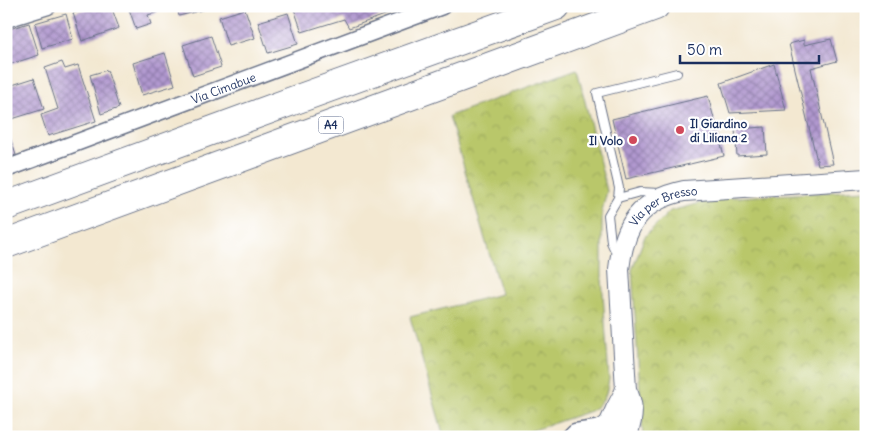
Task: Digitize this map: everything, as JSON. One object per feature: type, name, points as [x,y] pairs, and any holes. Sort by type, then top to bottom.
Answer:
[{"type":"highway","points":[[6,206],[556,6]]},
{"type":"highway","name":"A4","points":[[6,244],[655,6]]},
{"type":"street","points":[[6,19],[48,6]]},
{"type":"street","name":"Via Cimabue","points":[[6,169],[416,11],[442,6]]},
{"type":"street","name":"Via per Bresso","points":[[614,432],[616,409],[626,390],[619,275],[620,261],[629,229],[642,210],[657,199],[674,193],[712,188],[866,179]]},
{"type":"street","points":[[570,437],[575,432],[614,432]]},
{"type":"lane","points":[[620,261],[611,242],[608,214],[618,198],[619,188],[597,93],[677,73]]},
{"type":"lane","points":[[618,198],[640,192],[674,193]]},
{"type":"green space","points":[[577,69],[607,191],[602,211],[602,279],[609,379],[606,394],[599,405],[590,411],[513,437],[444,437],[410,317],[501,294],[449,116]]},
{"type":"green space","points":[[866,190],[866,437],[643,437],[632,270],[645,236],[670,211],[720,198]]},
{"type":"building","points":[[94,6],[111,6],[119,28],[82,41],[73,13]]},
{"type":"building","points":[[128,6],[156,6],[158,12],[148,15],[151,24],[136,29]]},
{"type":"building","points":[[177,6],[209,6],[210,8],[179,16]]},
{"type":"building","points":[[293,6],[407,7],[349,28],[344,19],[302,32]]},
{"type":"building","points":[[245,9],[255,38],[228,46],[219,17]]},
{"type":"building","points":[[288,13],[298,44],[268,53],[258,22]]},
{"type":"building","points":[[66,14],[73,39],[42,48],[35,23]]},
{"type":"building","points":[[29,23],[39,55],[11,64],[6,50],[6,30]]},
{"type":"building","points":[[211,36],[221,67],[193,76],[183,45]]},
{"type":"building","points":[[831,39],[837,61],[811,68],[833,164],[818,165],[789,44],[804,40],[804,45]]},
{"type":"building","points":[[165,53],[175,85],[142,95],[133,63]]},
{"type":"building","points":[[62,62],[65,69],[78,65],[96,121],[48,136],[41,115],[58,109],[45,68]]},
{"type":"building","points":[[774,64],[786,110],[730,113],[721,83]]},
{"type":"building","points":[[107,70],[119,108],[101,114],[90,75]]},
{"type":"building","points":[[34,78],[44,109],[12,119],[6,101],[6,87]]},
{"type":"building","points":[[708,96],[724,156],[626,179],[612,119]]},
{"type":"building","points":[[6,126],[16,155],[6,159]]},
{"type":"building","points":[[765,127],[767,154],[737,156],[735,129]]},
{"type":"place","name":"Il Giardino di Liliana 2","points":[[680,130]]},
{"type":"place","name":"Il Volo","points":[[633,140]]}]
